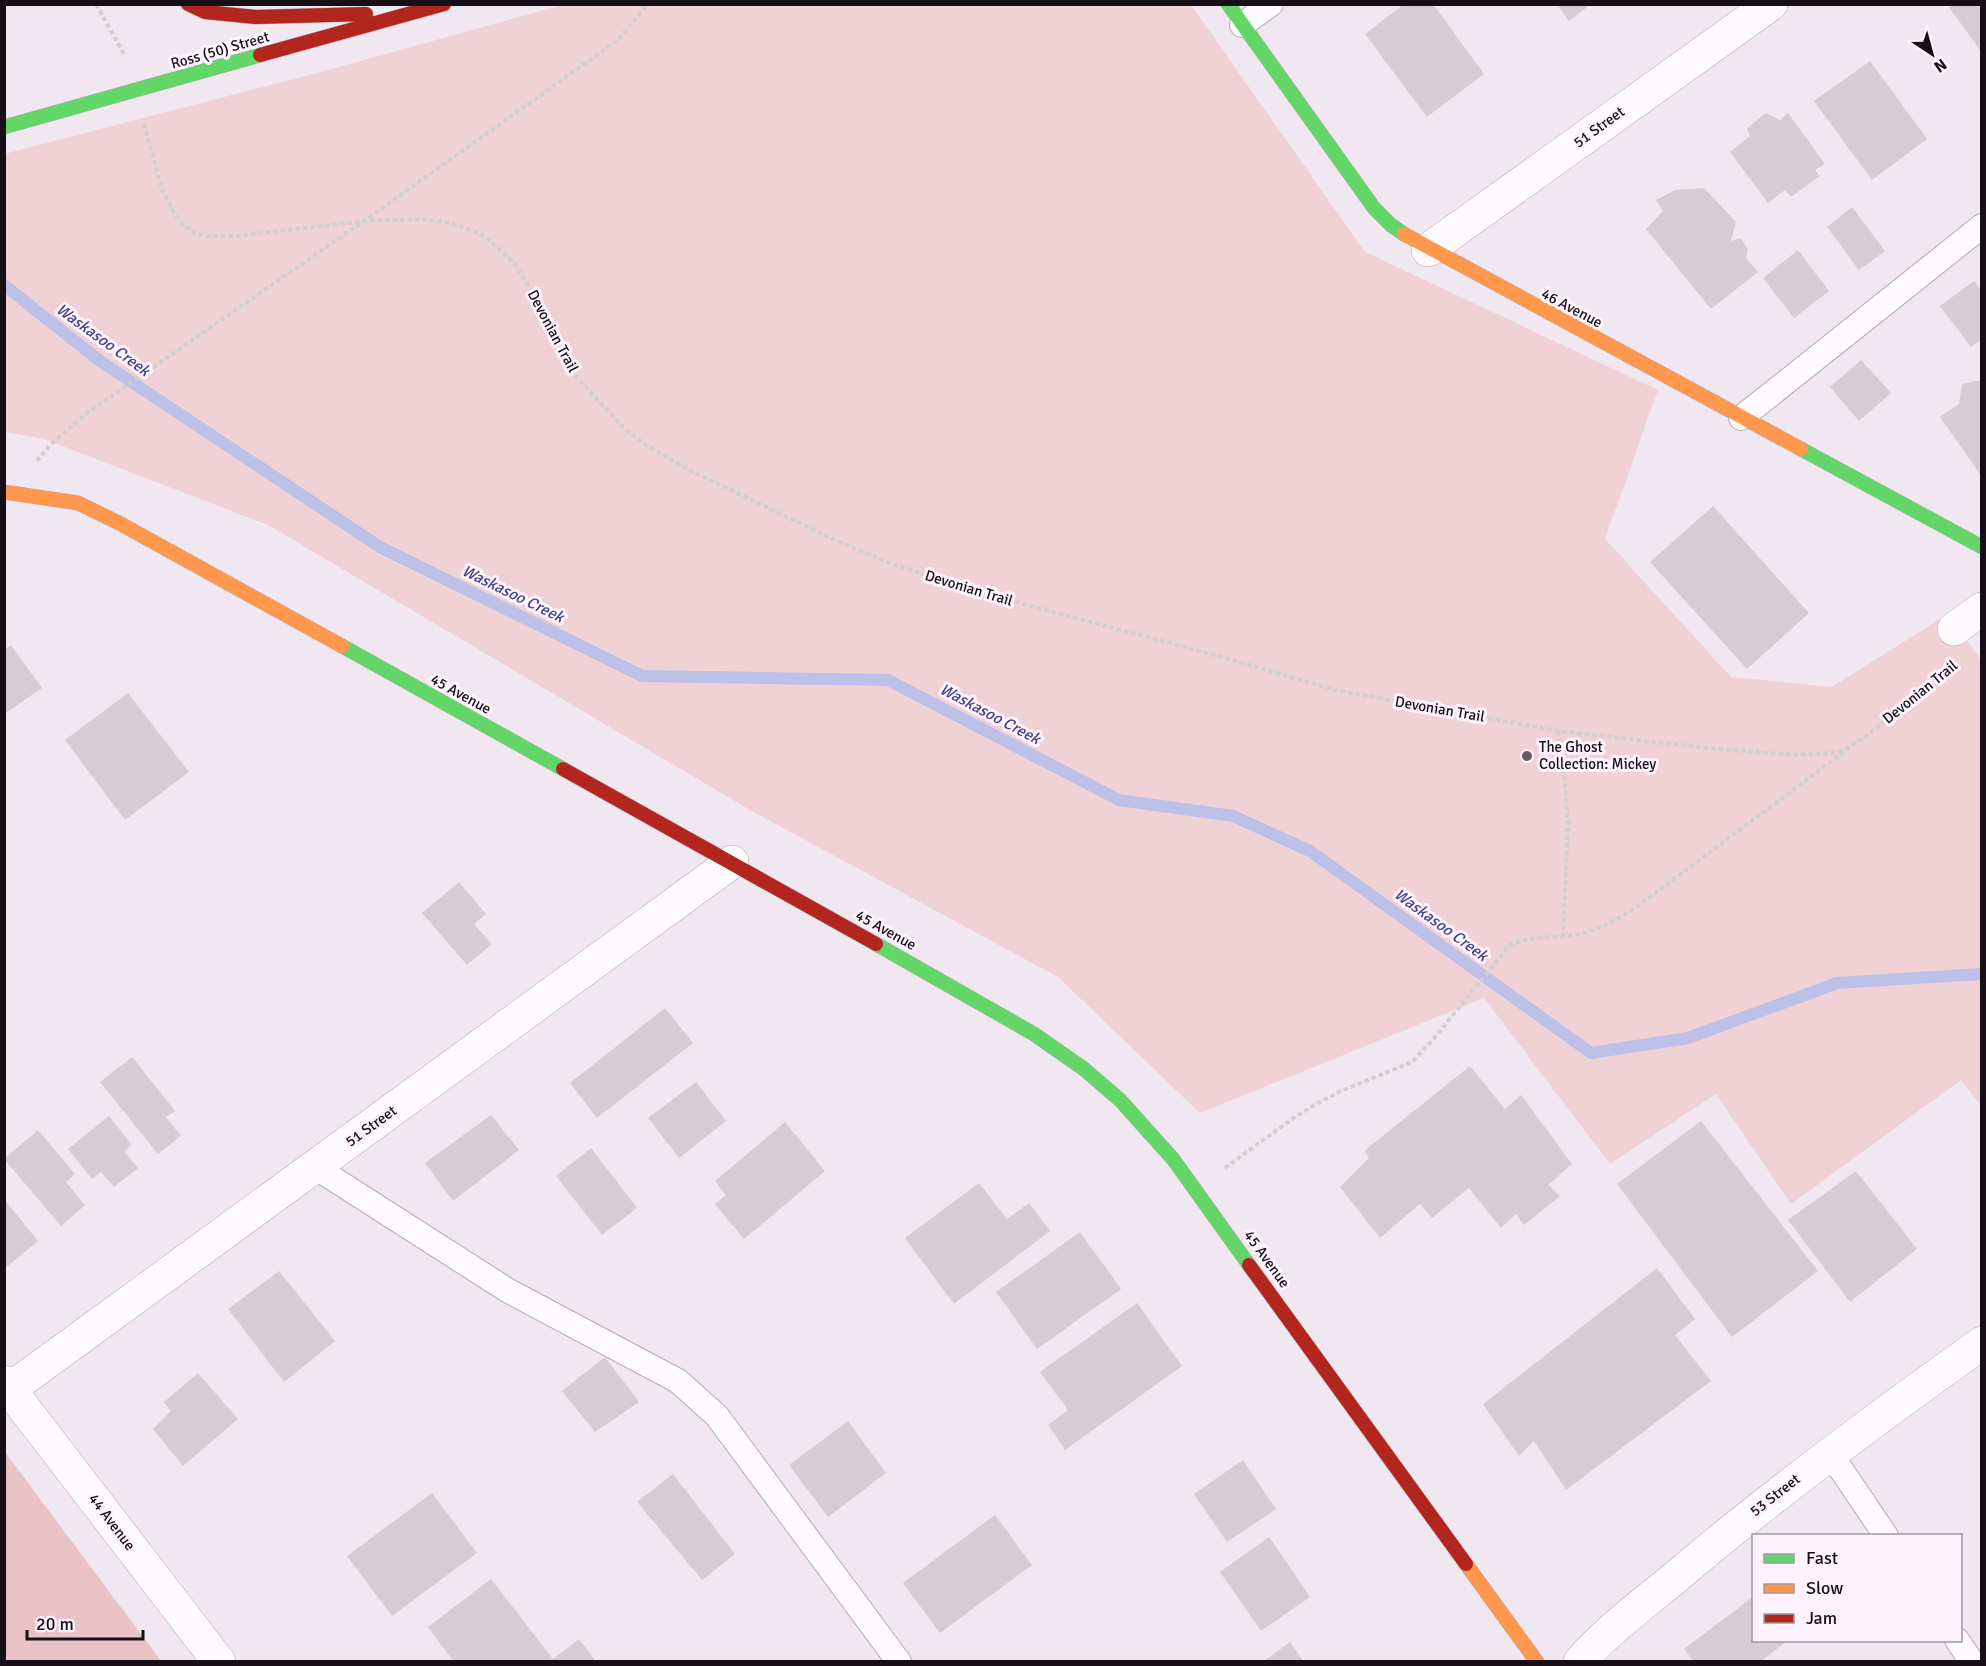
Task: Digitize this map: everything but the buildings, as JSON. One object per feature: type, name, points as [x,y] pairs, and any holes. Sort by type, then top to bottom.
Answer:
[{"type":"street","points":[[188,4],[205,12],[256,17],[419,12]]},
{"type":"street","name":"Ross (50) Street","points":[[4,127],[444,4]]},
{"type":"street","name":"46 Avenue","points":[[1227,4],[1374,208],[1391,225],[1428,250],[1982,547]]},
{"type":"street","name":"51 Street","points":[[1428,250],[1771,4]]},
{"type":"street","name":"45 Avenue","points":[[4,492],[78,503],[98,512],[732,862],[991,1008],[1084,1069],[1120,1100],[1173,1159],[1196,1189],[1537,1662]]},
{"type":"street","points":[[1954,629],[1982,609]]},
{"type":"street","name":"51 Street","points":[[7,1386],[315,1167],[732,862]]},
{"type":"street","name":"53 Street","points":[[1580,1662],[1609,1634],[1745,1519],[1830,1453],[1982,1343]]},
{"type":"street","name":"44 Avenue","points":[[7,1386],[219,1662]]},
{"type":"lane","points":[[1242,25],[1271,4]]},
{"type":"lane","points":[[1741,418],[1982,226]]},
{"type":"lane","points":[[315,1167],[507,1290],[678,1381],[717,1416],[899,1662]]},
{"type":"lane","points":[[1830,1453],[1885,1534]]},
{"type":"lane","points":[[1958,1642],[1972,1662]]},
{"type":"path","points":[[96,4],[130,64]]},
{"type":"path","points":[[36,463],[51,444],[87,413],[618,40],[648,4]]},
{"type":"path","name":"Devonian Trail","points":[[142,115],[162,189],[175,214],[194,233],[237,236],[364,220],[424,219],[450,223],[486,237],[514,263],[524,278],[564,357],[578,379],[624,428],[660,454],[688,470],[839,542],[892,564],[990,595],[1335,690],[1558,730],[1707,748],[1794,755],[1823,754],[1841,750],[1865,737],[1956,662]]},
{"type":"path","points":[[1558,730],[1568,824],[1563,936]]},
{"type":"path","points":[[1196,1189],[1300,1114],[1341,1091],[1412,1062],[1509,946],[1528,939],[1590,931],[1612,922],[1638,906],[1865,737]]},
{"type":"shaded area","points":[[562,5],[1191,5],[1365,252],[1658,390],[1605,539],[1731,677],[1832,687],[1948,614],[1981,660],[1981,1106],[1961,1080],[1791,1204],[1716,1094],[1610,1164],[1484,998],[1200,1113],[1058,977],[750,810],[268,525],[44,439],[5,432],[4,154],[321,72]]},
{"type":"shaded area","points":[[5,1452],[161,1661],[5,1661]]},
{"type":"waterway","name":"Waskasoo Creek","points":[[4,285],[100,361],[380,547],[642,676],[888,680],[1119,800],[1233,816],[1310,851],[1591,1053],[1688,1038],[1837,983],[1982,974]]},
{"type":"traffic: fast","points":[[1228,4],[1374,208],[1404,234]]},
{"type":"traffic: fast","points":[[4,127],[260,55]]},
{"type":"traffic: fast","points":[[1801,449],[1982,547]]},
{"type":"traffic: fast","points":[[342,646],[563,769]]},
{"type":"traffic: fast","points":[[876,944],[1034,1034],[1084,1069],[1120,1100],[1173,1159],[1249,1265]]},
{"type":"traffic: slow","points":[[1404,234],[1801,449]]},
{"type":"traffic: slow","points":[[4,492],[78,503],[119,523],[342,646]]},
{"type":"traffic: slow","points":[[1466,1564],[1537,1662]]},
{"type":"traffic: jam","points":[[188,4],[205,12],[256,17],[366,14]]},
{"type":"traffic: jam","points":[[260,55],[444,4]]},
{"type":"traffic: jam","points":[[563,769],[876,944]]},
{"type":"traffic: jam","points":[[1249,1265],[1466,1564]]},
{"type":"place","name":"The Ghost Collection: Mickey","points":[[1527,756]]}]
